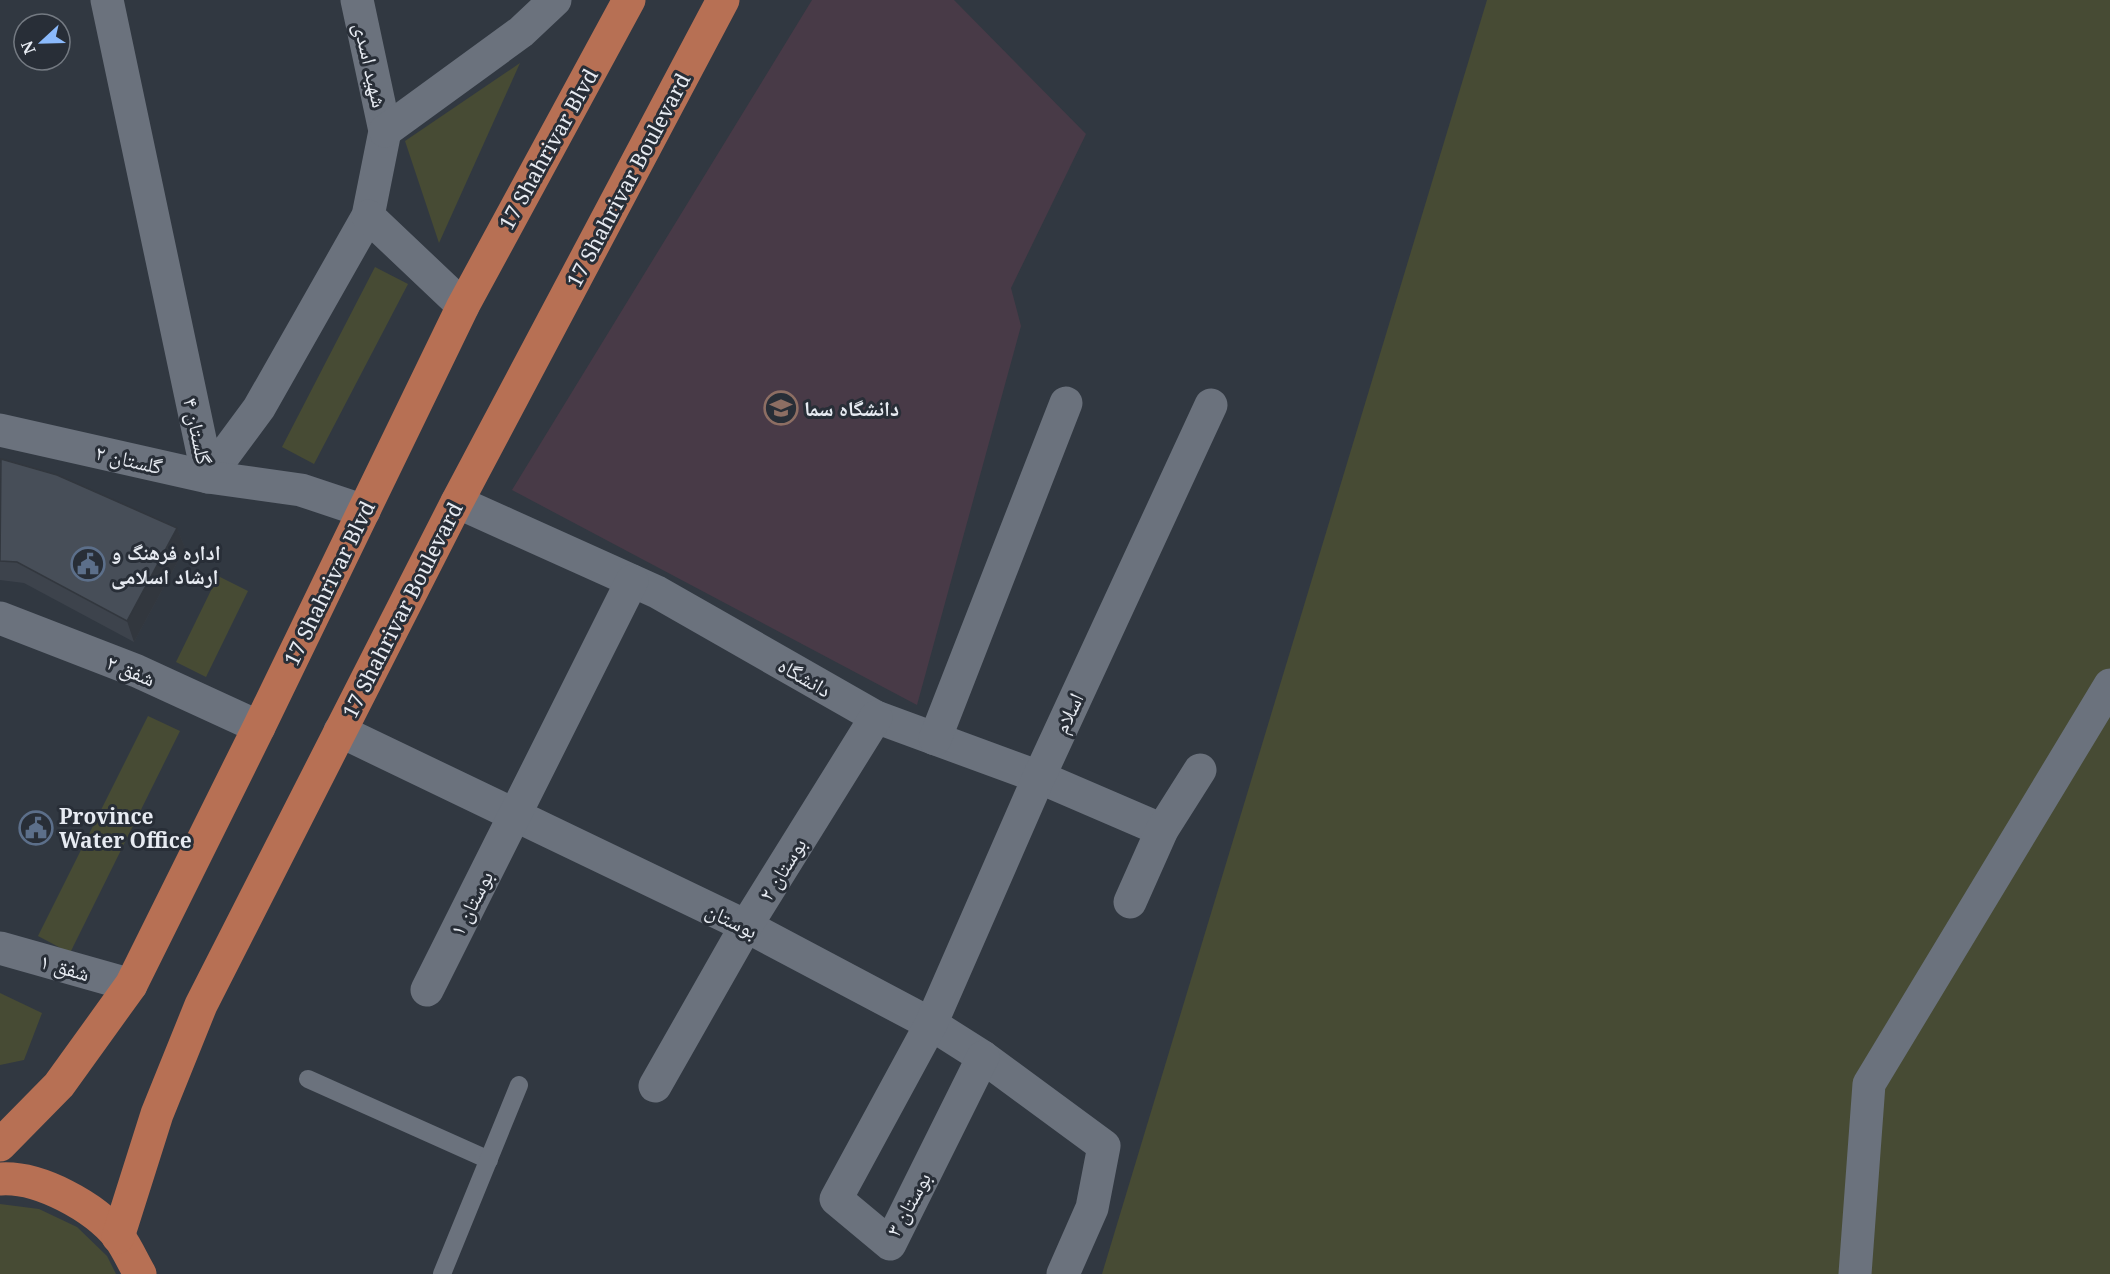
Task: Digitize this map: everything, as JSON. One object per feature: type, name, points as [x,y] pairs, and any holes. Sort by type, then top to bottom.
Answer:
[{"type":"main road","name":"17 Shahrivar Blvd","points":[[0,1145],[59,1085],[131,985],[463,306],[629,0]]},
{"type":"main road","name":"17 Shahrivar Boulevard","points":[[118,1237],[157,1114],[201,1005],[457,502],[723,0]]},
{"type":"main road","points":[[0,1179],[7,1178],[49,1187],[87,1208],[118,1237],[140,1274]]},
{"type":"street","name":"گلستان ۴","points":[[107,0],[208,477]]},
{"type":"street","name":"شهید اسدی","points":[[357,0],[386,131]]},
{"type":"street","points":[[386,131],[521,32],[555,0]]},
{"type":"street","name":"گلستان ۴","points":[[208,477],[259,408],[368,216],[386,131]]},
{"type":"street","points":[[368,216],[463,306]]},
{"type":"street","points":[[935,739],[1066,403]]},
{"type":"street","name":"اسلام","points":[[931,1024],[1039,777],[1211,405]]},
{"type":"street","name":"گلستان ۲","points":[[0,430],[208,477],[301,490],[364,511]]},
{"type":"street","name":"دانشگاه","points":[[457,502],[657,592],[876,717],[1039,777],[1162,830]]},
{"type":"street","name":"بوستان ۱","points":[[427,990],[632,581]]},
{"type":"street","name":"شفق ۲","points":[[0,618],[137,671],[259,727]]},
{"type":"street","points":[[1856,1274],[1869,1084],[2110,685]]},
{"type":"street","name":"بوستان ۲","points":[[655,1086],[746,926],[876,717]]},
{"type":"street","name":"بوستان","points":[[340,731],[746,926],[931,1024],[983,1057],[1104,1146],[1092,1208],[1063,1274]]},
{"type":"street","points":[[1130,902],[1162,830],[1200,770]]},
{"type":"street","name":"شفق ۱","points":[[0,948],[131,985]]},
{"type":"street","name":"بوستان ۳","points":[[931,1024],[837,1199],[890,1244],[983,1057]]},
{"type":"lane","points":[[308,1079],[489,1160]]},
{"type":"lane","points":[[442,1274],[519,1085]]},
{"type":"shaded area","name":"دانشگاه سما","points":[[812,0],[954,0],[1086,134],[1011,288],[1021,326],[917,705],[512,490]]},
{"type":"green space","points":[[1487,0],[2110,0],[2110,1274],[1102,1274]]},
{"type":"green space","points":[[520,63],[439,243],[405,141]]},
{"type":"green space","points":[[375,267],[408,284],[314,464],[282,447]]},
{"type":"green space","points":[[218,576],[248,591],[206,677],[176,662]]},
{"type":"green space","points":[[148,716],[180,731],[70,953],[38,936]]},
{"type":"green space","points":[[0,993],[42,1013],[24,1060],[0,1065]]},
{"type":"green space","points":[[0,1204],[39,1209],[77,1227],[107,1256],[116,1274],[0,1274]]},
{"type":"building","name":"اداره فرهنگ و ارشاد اسلامی","points":[[1,459],[57,475],[177,528],[127,621],[17,562],[0,561]]},
{"type":"place","name":"دانشگاه سما","points":[[781,408]]},
{"type":"place","name":"اداره فرهنگ و ارشاد اسلامی","points":[[88,564]]},
{"type":"place","name":"Province Water Office","points":[[36,828]]}]
